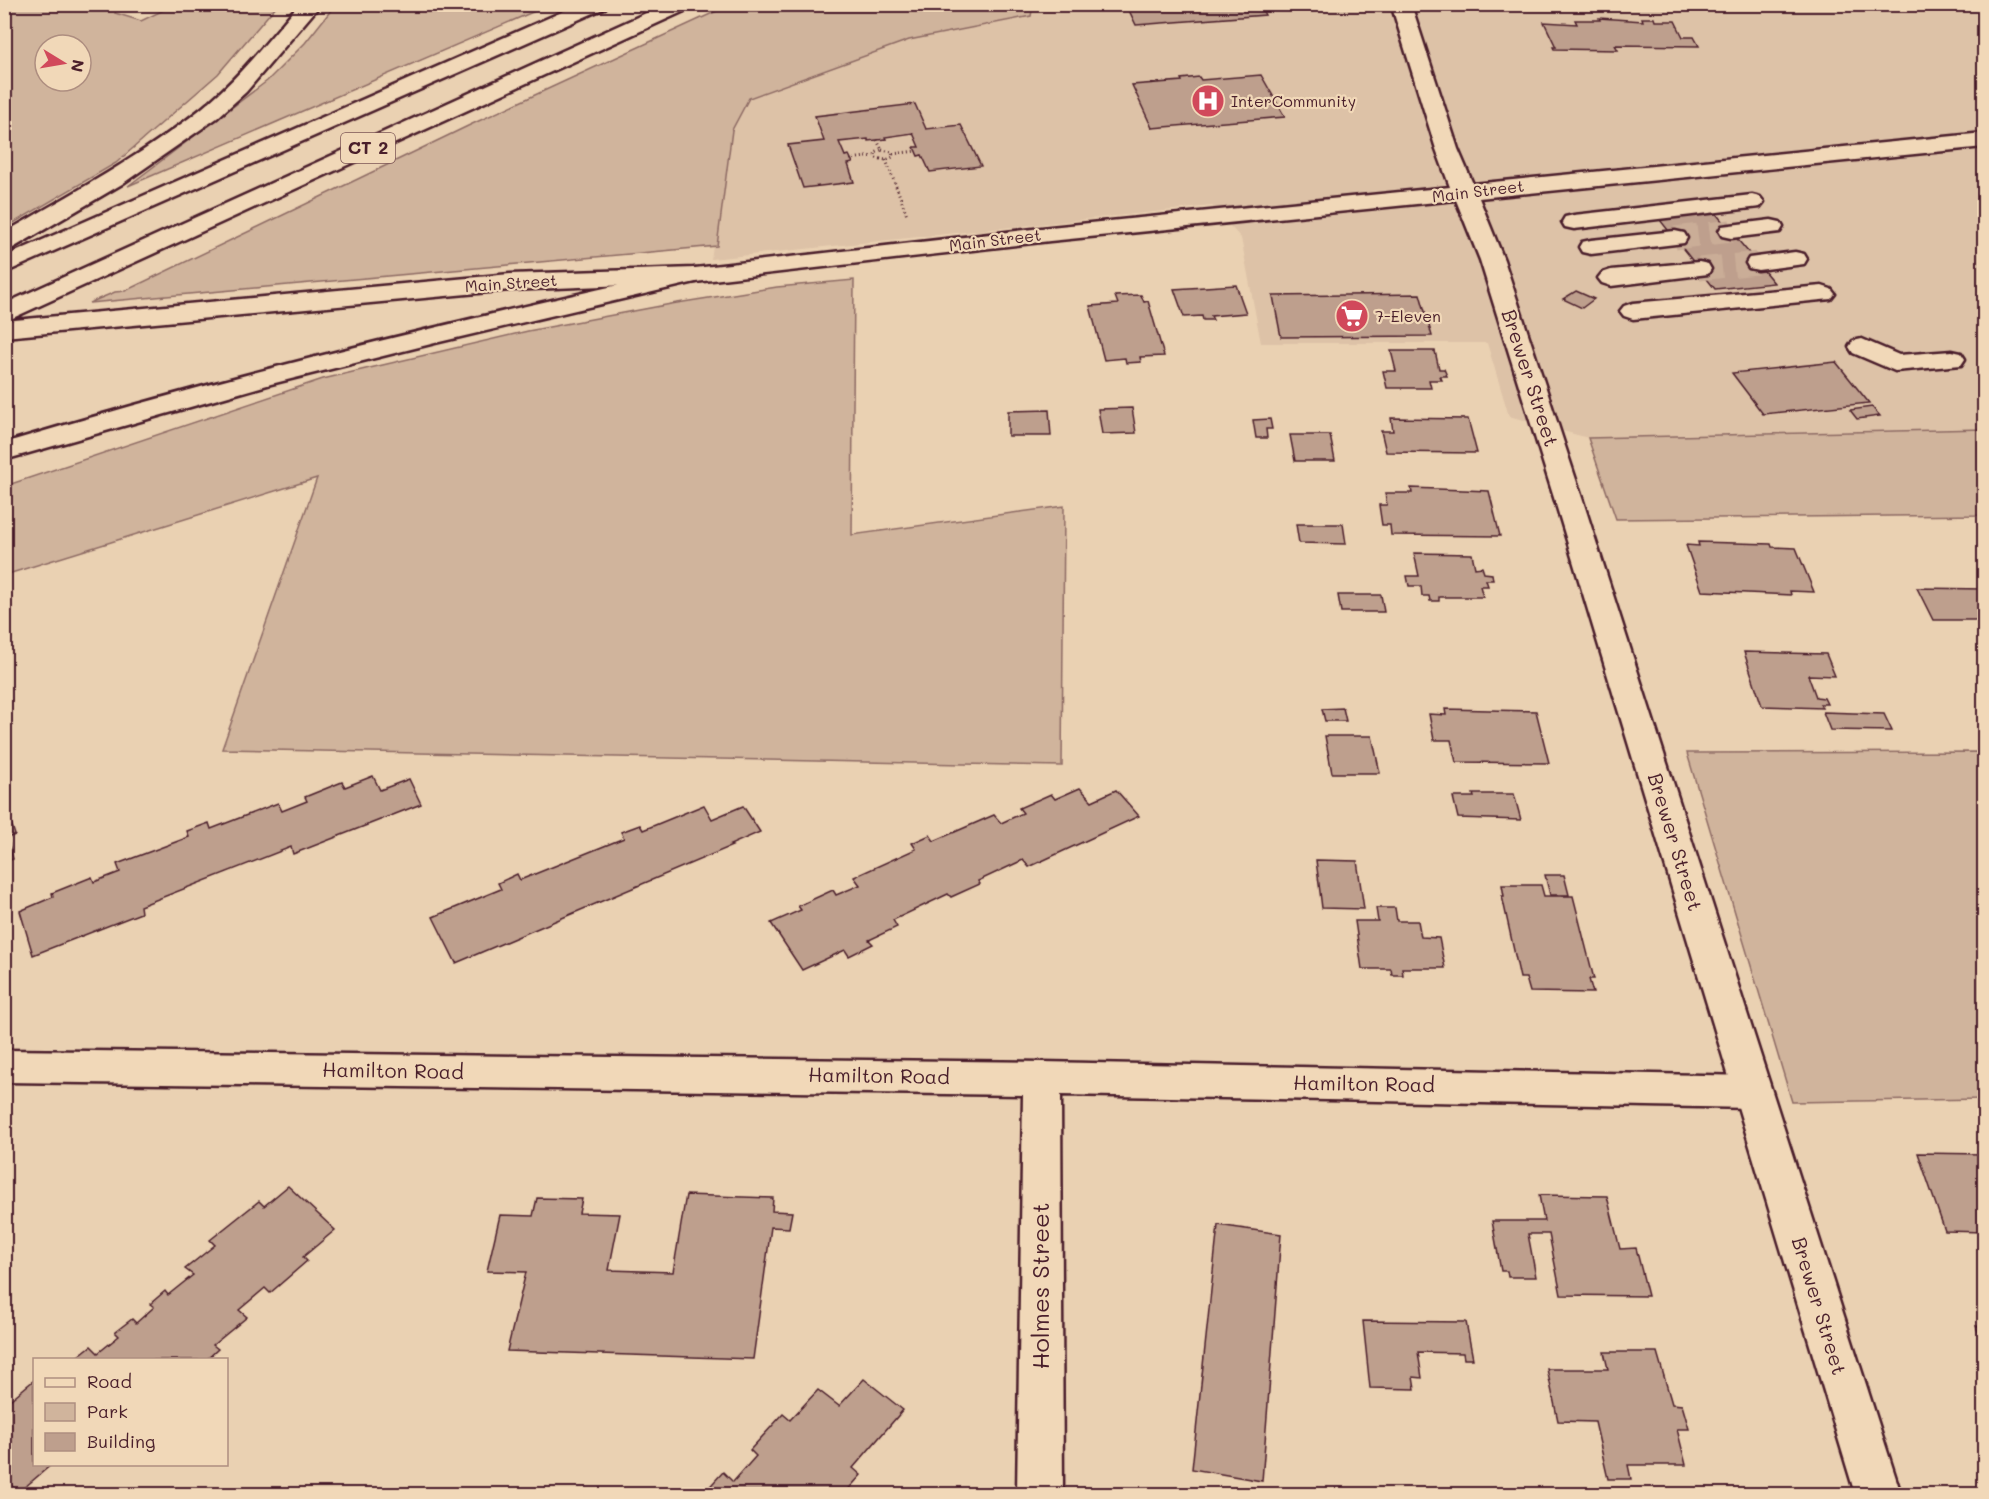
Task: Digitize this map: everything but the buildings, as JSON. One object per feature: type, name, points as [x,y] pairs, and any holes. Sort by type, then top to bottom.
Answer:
[{"type":"main road","points":[[4,243],[114,179],[209,113],[238,87],[311,4]]},
{"type":"main road","name":"CT 2","points":[[4,266],[598,4]]},
{"type":"main road","name":"CT 2","points":[[4,314],[684,4]]},
{"type":"main road","name":"Brewer Street","points":[[1401,4],[1447,149],[1492,260],[1566,490],[1878,1494]]},
{"type":"main road","name":"Main Street","points":[[4,328],[500,283],[695,275],[1050,234],[1984,140]]},
{"type":"main road","points":[[1574,222],[1752,202]]},
{"type":"main road","points":[[1731,231],[1771,227]]},
{"type":"main road","points":[[1591,247],[1675,238]]},
{"type":"main road","points":[[1758,263],[1795,259]]},
{"type":"main road","points":[[1611,278],[1699,269]]},
{"type":"main road","points":[[4,452],[162,404],[310,364],[695,275]]},
{"type":"main road","points":[[1633,311],[1822,294]]},
{"type":"main road","points":[[1862,346],[1895,363],[1952,359]]},
{"type":"main road","name":"Hamilton Road","points":[[4,1066],[1042,1078],[1752,1092]]},
{"type":"main road","name":"Holmes Street","points":[[1040,1494],[1042,1078]]},
{"type":"path","points":[[877,140],[882,150],[893,154],[916,151]]},
{"type":"path","points":[[874,156],[882,150]]},
{"type":"path","points":[[850,159],[874,156],[886,160],[893,157],[893,154]]},
{"type":"path","points":[[886,160],[909,222]]},
{"type":"shaded area","points":[[1033,5],[1984,5],[1984,429],[1588,438],[1509,416],[1487,343],[1261,343],[1241,238],[1212,206],[711,259],[732,130],[748,98],[909,40],[1031,16]]},
{"type":"green space","points":[[336,4],[549,5],[128,186],[267,81],[305,43]]},
{"type":"green space","points":[[732,4],[1033,5],[1031,16],[909,40],[749,98],[732,130],[717,246],[89,303],[115,292],[125,291],[470,125]]},
{"type":"green space","points":[[4,5],[119,5],[115,13],[141,21],[174,5],[277,5],[218,74],[116,163],[5,228]]},
{"type":"green space","points":[[854,280],[852,535],[1064,506],[1062,766],[222,749],[317,478],[5,575],[5,486],[323,379],[528,331],[671,304],[777,287]]},
{"type":"green space","points":[[1984,429],[1984,515],[1616,519],[1588,438]]},
{"type":"green space","points":[[1984,752],[1984,1099],[1792,1102],[1687,753]]},
{"type":"tunnel","points":[[1675,238],[1731,231]]},
{"type":"tunnel","points":[[1699,269],[1758,263]]},
{"type":"place","name":"InterCommunity","points":[[1208,101]]},
{"type":"place","name":"7-Eleven","points":[[1352,316]]}]
